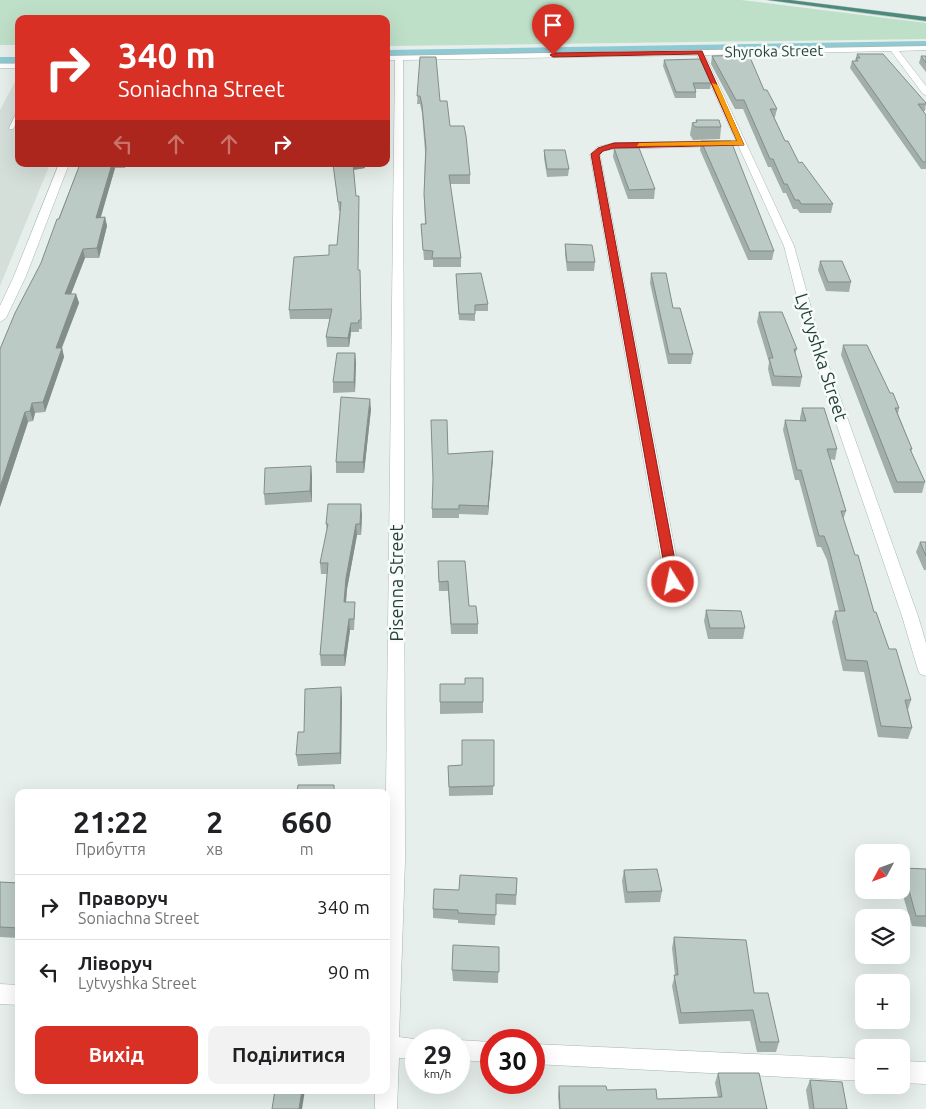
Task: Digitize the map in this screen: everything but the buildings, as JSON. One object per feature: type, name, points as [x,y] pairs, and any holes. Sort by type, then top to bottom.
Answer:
[{"type":"highway","points":[[772,0],[926,19]]},
{"type":"highway","points":[[815,0],[926,13]]},
{"type":"street","points":[[893,48],[926,92]]},
{"type":"street","name":"Shyroka Street","points":[[393,58],[926,48]]},
{"type":"street","name":"Lytvyshka Street","points":[[700,52],[788,246],[814,344],[910,616],[926,670]]},
{"type":"street","name":"Pisenna Street","points":[[390,994],[395,860],[393,58]]},
{"type":"street","points":[[0,66],[15,66]]},
{"type":"street","points":[[673,582],[595,154],[600,149],[614,146],[741,144]]},
{"type":"street","points":[[0,318],[20,276],[63,167]]},
{"type":"street","points":[[0,994],[15,995]]},
{"type":"street","points":[[390,1047],[405,1048]]},
{"type":"street","points":[[545,1055],[855,1070]]},
{"type":"street","points":[[910,1072],[926,1073]]},
{"type":"street","name":"Pisenna Street","points":[[386,1094],[386,1109]]},
{"type":"lane","points":[[11,128],[15,120]]},
{"type":"shaded area","points":[[15,82],[15,167],[49,167],[0,286],[0,110]]},
{"type":"green space","points":[[0,0],[741,0],[926,23],[926,39],[390,46],[390,15],[15,15],[15,45],[0,45]]},
{"type":"waterway","points":[[390,53],[926,44]]},
{"type":"waterway","points":[[0,60],[15,60]]},
{"type":"slow traffic","points":[[639,145],[741,144],[714,85]]},
{"type":"route","points":[[553,55],[700,52],[741,144],[614,146],[600,149],[595,154],[673,582]]}]
